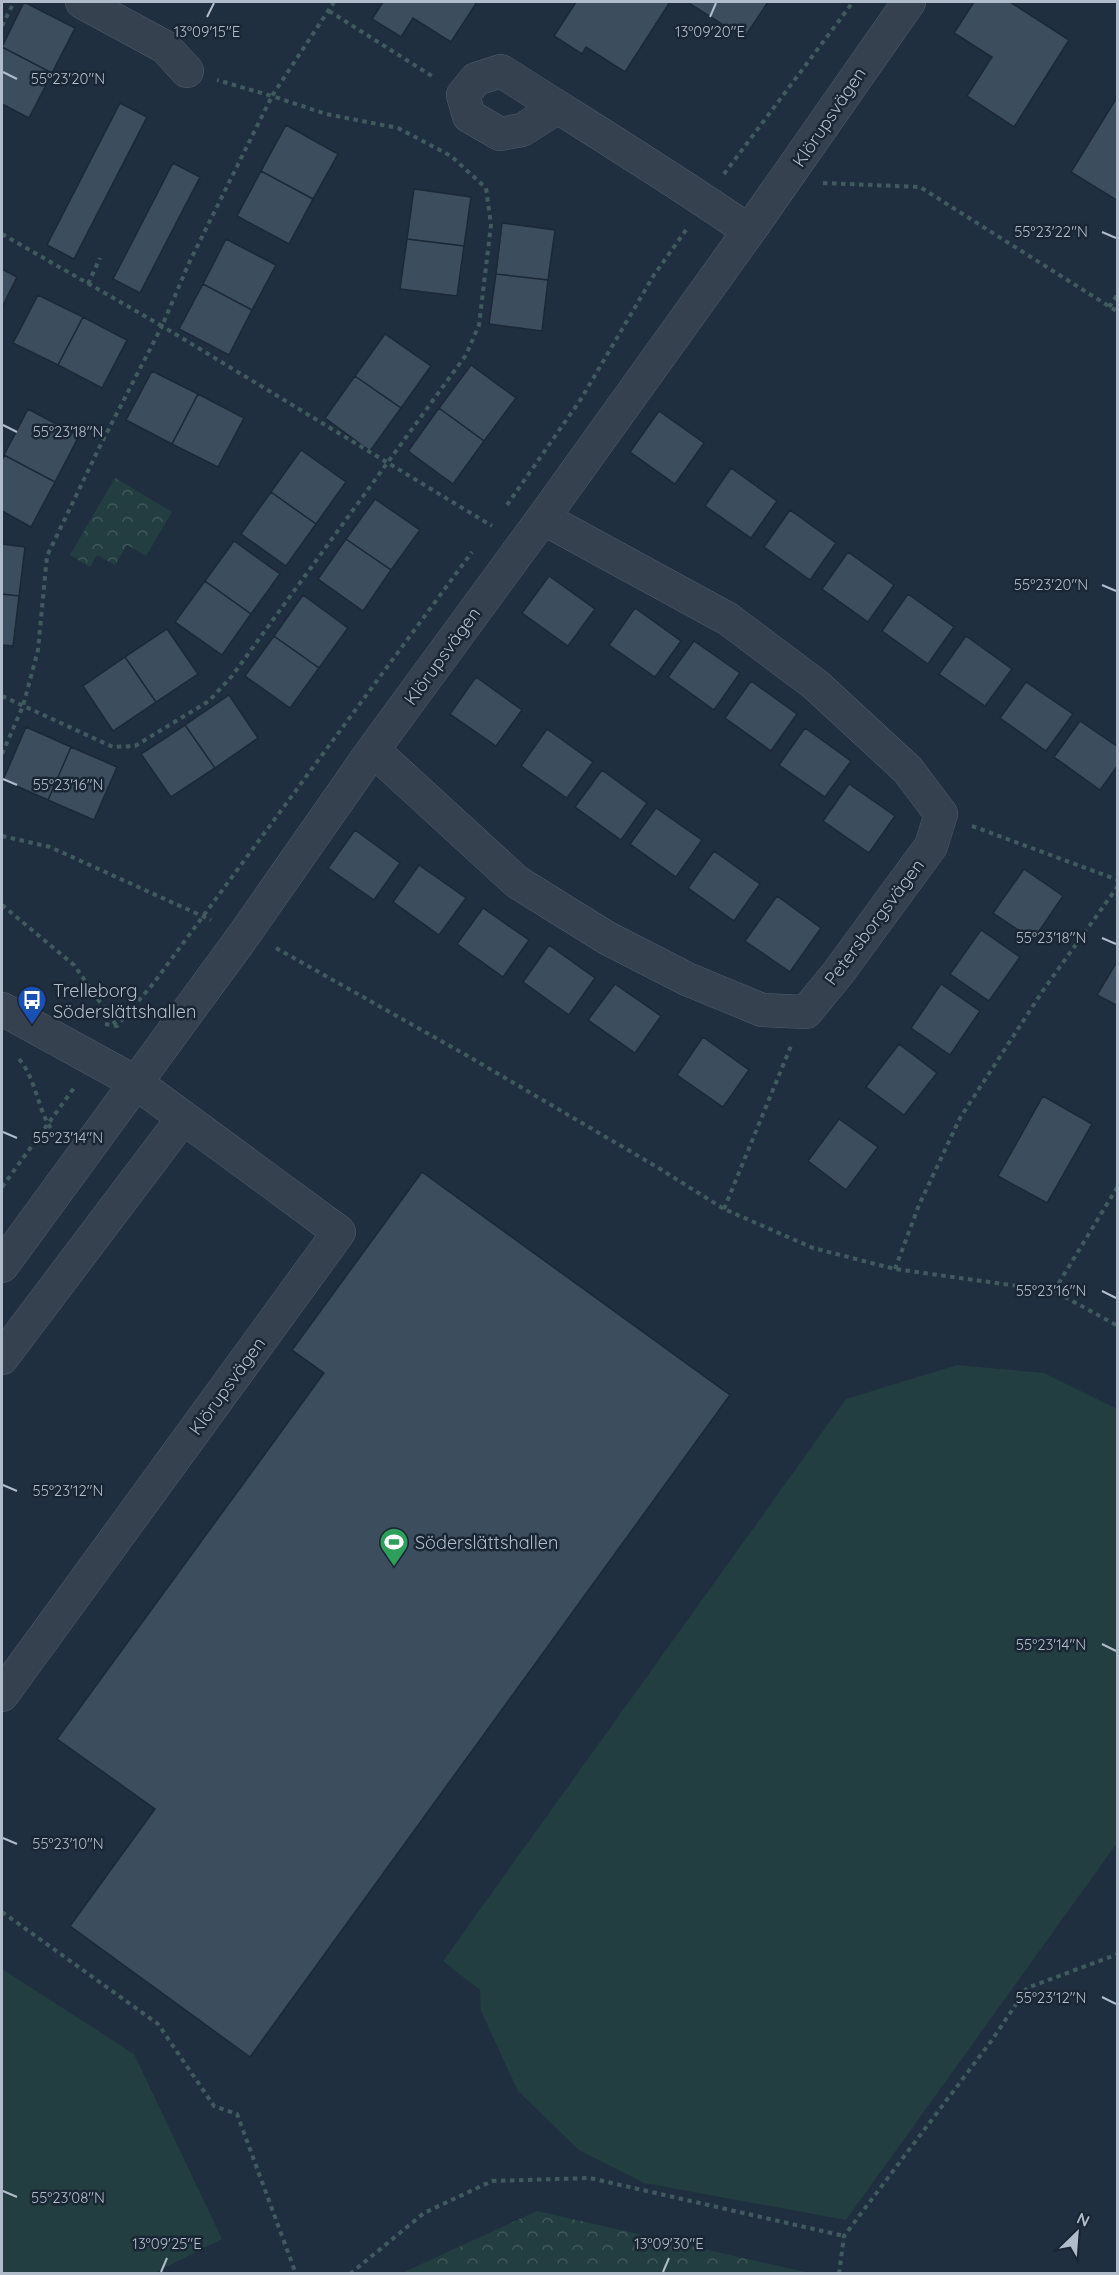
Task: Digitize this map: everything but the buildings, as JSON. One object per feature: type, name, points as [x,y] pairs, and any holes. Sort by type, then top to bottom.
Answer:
[{"type":"street","points":[[82,2],[165,47],[187,71]]},
{"type":"street","name":"Klörupsvägen","points":[[2,1266],[246,932],[373,750],[792,172],[909,2]]},
{"type":"street","points":[[558,107],[522,130],[500,134],[470,116],[463,95],[476,80],[501,71],[558,107],[705,201],[749,231]]},
{"type":"street","points":[[543,518],[728,619],[807,678],[908,770],[941,814]]},
{"type":"street","points":[[373,750],[518,882],[607,938],[687,979],[762,1010],[806,1012]]},
{"type":"street","name":"Petersborgsvägen","points":[[806,1012],[838,973],[931,846],[941,814]]},
{"type":"street","points":[[2,1009],[135,1082]]},
{"type":"street","name":"Klörupsvägen","points":[[2,1695],[339,1232],[135,1082]]},
{"type":"street","points":[[2,1358],[183,1118]]},
{"type":"path","points":[[2,26],[14,2]]},
{"type":"path","points":[[2,754],[23,706],[38,650],[47,556],[162,326],[189,263],[272,96],[334,2]]},
{"type":"path","points":[[505,507],[580,399],[654,275],[705,201],[853,2]]},
{"type":"path","points":[[329,11],[463,95]]},
{"type":"path","points":[[2,696],[113,747],[135,746],[208,701],[232,676],[466,355],[479,325],[491,225],[486,188],[451,156],[398,128],[326,114],[187,71]]},
{"type":"path","points":[[792,172],[824,184],[920,187],[1118,312]]},
{"type":"path","points":[[2,234],[162,326],[492,526],[498,517]]},
{"type":"path","points":[[88,284],[100,258]]},
{"type":"path","points":[[1109,307],[1118,294]]},
{"type":"path","points":[[117,1026],[153,984],[200,917],[478,545]]},
{"type":"path","points":[[941,814],[1118,880]]},
{"type":"path","points":[[2,836],[50,847],[200,917],[246,932],[466,1055],[724,1209],[813,1248],[895,1269],[1054,1291],[1118,1326]]},
{"type":"path","points":[[895,1269],[920,1205],[960,1118],[1044,989],[1118,886]]},
{"type":"path","points":[[724,1209],[806,1012]]},
{"type":"path","points":[[15,1055],[28,1070],[47,1125],[60,1139],[82,1156]]},
{"type":"path","points":[[1054,1291],[1118,1186]]},
{"type":"path","points":[[2,1912],[158,2025],[214,2106],[237,2114],[296,2274]]},
{"type":"path","points":[[839,2274],[844,2236],[992,2040],[1027,1988],[1118,1954]]},
{"type":"path","points":[[350,2274],[424,2213],[492,2181],[590,2178],[844,2236]]},
{"type":"green space","points":[[115,478],[172,512],[146,556],[127,545],[115,565],[97,555],[90,567],[70,555]]},
{"type":"green space","points":[[957,1365],[1044,1373],[1117,1409],[1117,1843],[846,2220],[644,2183],[579,2150],[518,2091],[481,2011],[480,1990],[443,1961],[846,1399]]},
{"type":"green space","points":[[2,1969],[134,2054],[222,2239],[154,2273],[2,2273]]},
{"type":"green space","points":[[537,2211],[805,2272],[805,2273],[402,2273]]},
{"type":"place","name":"Trelleborg Söderslättshallen","points":[[32,1026]]},
{"type":"place","name":"Söderslättshallen","points":[[394,1568]]}]
